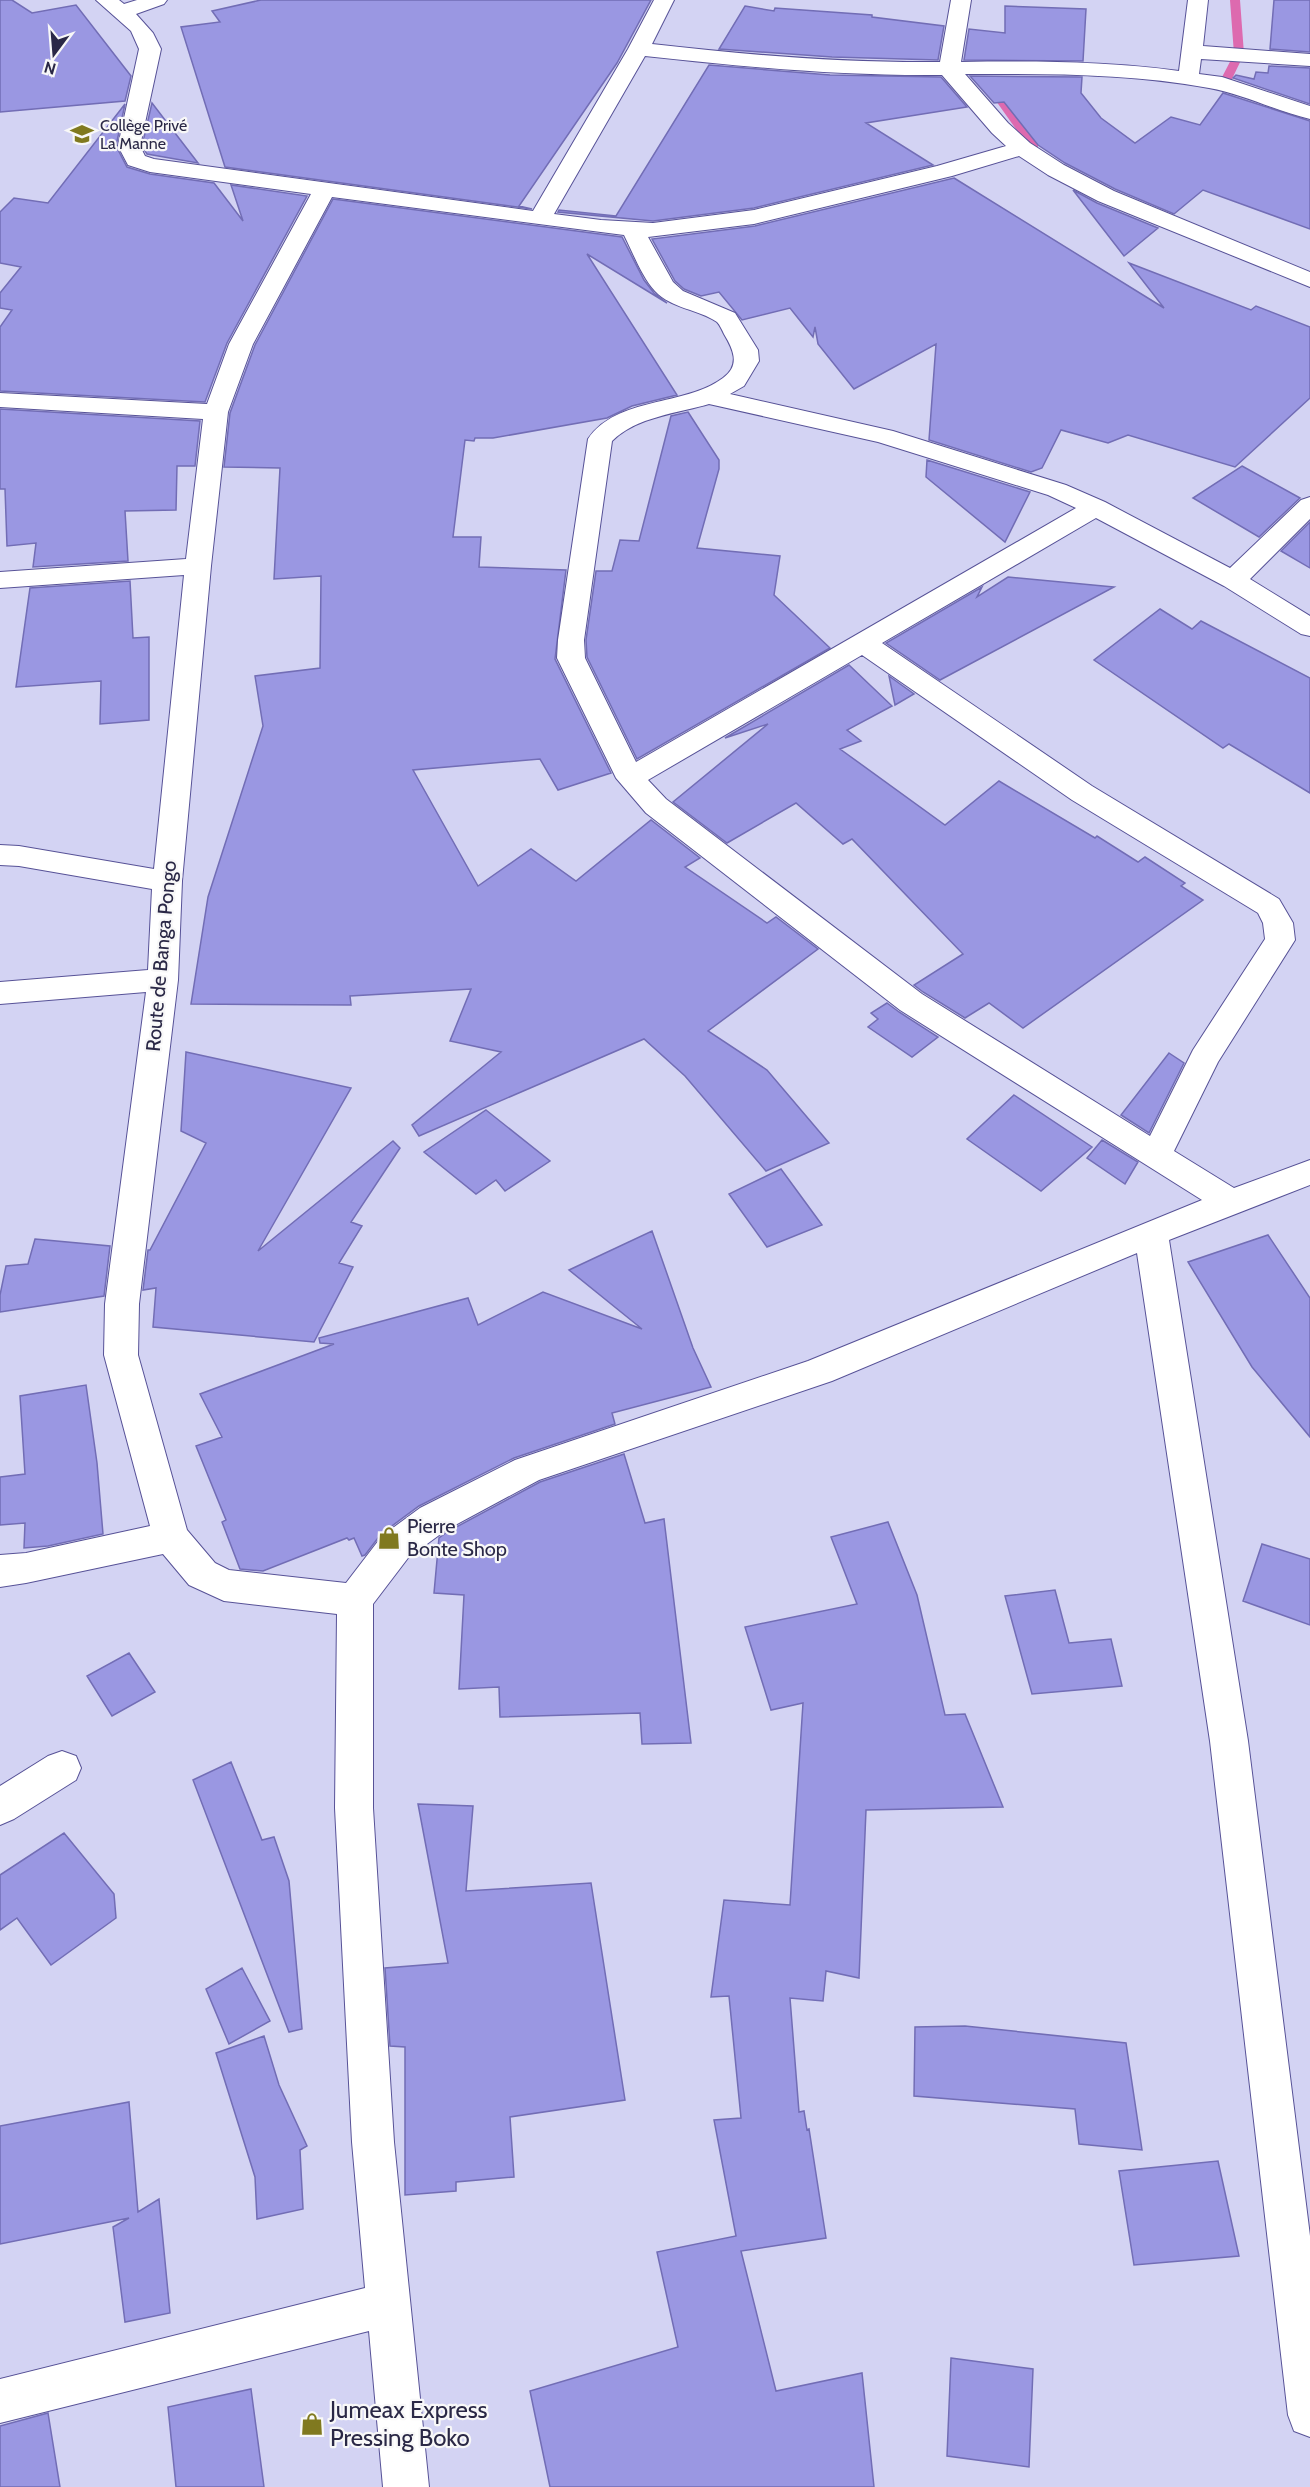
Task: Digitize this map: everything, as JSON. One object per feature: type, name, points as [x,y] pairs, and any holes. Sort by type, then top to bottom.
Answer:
[{"type":"street","points":[[114,6],[157,0]]},
{"type":"street","points":[[540,219],[639,49],[664,0]]},
{"type":"street","points":[[949,69],[961,0]]},
{"type":"street","points":[[1189,78],[1198,0]]},
{"type":"street","points":[[114,6],[138,24],[150,49],[129,146],[136,160],[150,165],[540,219],[653,230],[699,226],[754,217],[944,171],[1022,148]]},
{"type":"street","points":[[639,49],[774,64],[872,69],[1064,67],[1130,71],[1214,82],[1310,113]]},
{"type":"street","points":[[1192,52],[1310,60]]},
{"type":"street","points":[[949,69],[1000,128],[1022,148],[1056,170],[1106,196],[1310,280]]},
{"type":"street","name":"Route de Banga Pongo","points":[[324,190],[241,344],[216,412],[198,566],[167,881],[163,980],[122,1304],[121,1356],[171,1538],[202,1574],[224,1585],[355,1600]]},
{"type":"street","points":[[632,229],[663,286],[675,296],[727,318],[746,350],[747,362],[735,381],[709,397],[634,417],[610,429],[600,439],[571,640],[571,658],[630,778],[657,806],[910,1002],[1231,1202]]},
{"type":"street","points":[[709,397],[884,436],[1058,490],[1096,507],[1233,580],[1310,628]]},
{"type":"street","points":[[0,400],[216,412]]},
{"type":"street","points":[[1233,580],[1310,506]]},
{"type":"street","points":[[630,778],[1096,507]]},
{"type":"street","points":[[0,580],[198,566]]},
{"type":"street","points":[[863,643],[1082,793],[1269,906],[1278,923],[1280,940],[1204,1058],[1156,1155]]},
{"type":"street","points":[[0,855],[19,856],[167,881]]},
{"type":"street","points":[[0,993],[163,980]]},
{"type":"street","points":[[406,2487],[373,2142],[354,1808],[355,1600],[395,1547],[433,1519],[527,1470],[820,1371],[1151,1233],[1310,1172]]},
{"type":"street","points":[[1151,1233],[1228,1741],[1310,2415]]},
{"type":"street","points":[[0,1571],[26,1568],[171,1538]]},
{"type":"street","points":[[0,1807],[62,1768]]},
{"type":"street","points":[[0,2401],[388,2304]]},
{"type":"building","points":[[0,0],[12,0],[32,13],[76,5],[131,76],[125,101],[0,112]]},
{"type":"building","points":[[261,0],[651,0],[617,63],[519,206],[532,209],[225,167],[181,27],[220,22],[212,11]]},
{"type":"building","points":[[1274,0],[1310,0],[1310,52],[1270,49]]},
{"type":"building","points":[[745,6],[774,11],[775,8],[872,15],[872,17],[944,26],[938,60],[832,57],[719,49]]},
{"type":"building","points":[[1005,6],[1086,9],[1083,61],[964,60],[969,29],[1005,33]]},
{"type":"building","points":[[709,65],[830,75],[941,77],[967,107],[866,123],[933,165],[754,208],[653,221],[558,212],[559,210],[616,216]]},
{"type":"building","points":[[1269,66],[1310,68],[1310,104],[1233,78],[1236,75],[1254,79],[1256,72],[1268,73]]},
{"type":"building","points":[[970,76],[1082,77],[1081,93],[1101,118],[1135,143],[1171,117],[1200,125],[1223,93],[1310,121],[1310,229],[1203,190],[1174,214],[1115,189],[1065,163],[1038,145],[1004,102],[994,103]]},
{"type":"building","points":[[152,103],[198,163],[147,154],[142,146]]},
{"type":"building","points":[[125,104],[116,146],[127,167],[150,174],[214,183],[243,221],[231,185],[307,196],[227,343],[205,402],[0,391],[0,327],[12,310],[0,308],[0,293],[21,267],[0,263],[0,212],[14,198],[48,203]]},
{"type":"building","points":[[954,178],[1164,308],[1129,263],[1251,310],[1256,306],[1310,327],[1310,398],[1235,467],[1128,435],[1108,443],[1061,430],[1042,468],[1031,472],[929,440],[936,344],[854,389],[818,344],[815,327],[813,337],[790,308],[742,320],[719,292],[701,296],[684,289],[675,281],[652,239],[755,226]]},
{"type":"building","points":[[1073,190],[1097,203],[1158,228],[1124,256]]},
{"type":"building","points":[[333,199],[622,237],[644,280],[654,293],[667,303],[587,254],[677,395],[632,406],[607,418],[493,438],[475,438],[474,441],[465,440],[453,537],[481,537],[479,567],[566,570],[555,659],[611,773],[558,790],[540,759],[413,770],[478,886],[531,849],[576,881],[651,820],[700,858],[685,867],[767,923],[776,917],[818,949],[708,1031],[767,1070],[829,1143],[766,1171],[685,1076],[644,1039],[419,1136],[412,1125],[501,1052],[450,1041],[471,989],[350,996],[351,1005],[191,1004],[208,897],[263,726],[255,676],[320,668],[321,576],[274,579],[280,468],[224,467],[230,413],[255,345]]},
{"type":"building","points":[[0,409],[200,421],[195,466],[177,466],[176,510],[125,511],[128,561],[33,567],[36,543],[7,546],[5,489],[0,489]]},
{"type":"building","points":[[688,412],[719,460],[719,469],[697,548],[780,556],[774,595],[830,648],[637,759],[587,657],[586,640],[596,571],[612,571],[620,540],[639,541],[671,416]]},
{"type":"building","points":[[927,460],[1030,492],[1005,542],[926,477]]},
{"type":"building","points":[[1242,466],[1300,498],[1259,537],[1193,498]]},
{"type":"building","points":[[1310,522],[1310,568],[1281,551]]},
{"type":"building","points":[[1008,577],[1114,587],[940,680],[886,643],[982,587],[977,597]]},
{"type":"building","points":[[130,581],[133,638],[149,637],[149,720],[100,724],[101,681],[16,687],[30,588]]},
{"type":"building","points":[[1160,609],[1192,629],[1201,621],[1310,678],[1310,793],[1229,744],[1223,748],[1094,660]]},
{"type":"building","points":[[849,665],[892,706],[847,730],[861,741],[840,749],[945,825],[999,781],[1095,838],[1097,836],[1138,862],[1145,857],[1185,883],[1181,886],[1203,900],[1023,1028],[989,1003],[965,1018],[923,992],[914,985],[963,954],[852,839],[843,844],[796,803],[727,843],[673,802],[768,724],[725,738]]},
{"type":"building","points":[[889,676],[914,694],[895,705]]},
{"type":"building","points":[[887,1003],[938,1037],[912,1057],[868,1027],[878,1019],[871,1013]]},
{"type":"building","points":[[186,1052],[351,1088],[258,1251],[393,1141],[400,1148],[351,1222],[362,1226],[339,1263],[353,1267],[314,1342],[153,1327],[156,1288],[143,1290],[148,1250],[206,1143],[181,1131]]},
{"type":"building","points":[[1169,1053],[1184,1063],[1149,1133],[1121,1115]]},
{"type":"building","points":[[1014,1095],[1092,1147],[1041,1191],[967,1139]]},
{"type":"building","points":[[486,1110],[550,1161],[505,1191],[496,1180],[476,1194],[424,1152]]},
{"type":"building","points":[[1102,1140],[1138,1162],[1125,1184],[1087,1158]]},
{"type":"building","points":[[781,1169],[822,1225],[767,1247],[729,1194]]},
{"type":"building","points":[[652,1231],[693,1348],[711,1387],[612,1413],[615,1424],[514,1458],[419,1506],[381,1534],[365,1555],[362,1556],[354,1538],[349,1540],[347,1538],[263,1571],[240,1569],[222,1522],[226,1520],[196,1446],[222,1437],[200,1394],[334,1344],[320,1343],[319,1338],[468,1298],[478,1325],[543,1292],[642,1329],[569,1270]]},
{"type":"building","points":[[1268,1235],[1310,1298],[1310,1437],[1252,1367],[1188,1262]]},
{"type":"building","points":[[35,1239],[110,1246],[104,1296],[0,1312],[0,1295],[6,1266],[28,1264]]},
{"type":"building","points":[[86,1385],[97,1463],[103,1534],[48,1546],[24,1548],[25,1523],[0,1525],[0,1477],[25,1474],[20,1396]]},
{"type":"building","points":[[624,1454],[645,1523],[664,1519],[691,1743],[642,1744],[640,1713],[500,1717],[499,1687],[459,1689],[464,1595],[434,1593],[439,1538],[447,1532],[540,1482]]},
{"type":"building","points":[[888,1522],[917,1595],[945,1715],[965,1714],[1003,1807],[866,1810],[859,1978],[826,1971],[823,2001],[790,1998],[799,2112],[804,2111],[807,2130],[809,2129],[826,2238],[741,2251],[776,2391],[862,2373],[874,2487],[550,2487],[530,2391],[678,2347],[657,2252],[736,2236],[714,2120],[741,2118],[729,1996],[711,1997],[724,1900],[790,1905],[803,1703],[771,1710],[745,1627],[857,1604],[831,1537]]},
{"type":"building","points":[[1262,1544],[1310,1559],[1310,1625],[1243,1601]]},
{"type":"building","points":[[1055,1590],[1069,1643],[1111,1639],[1122,1686],[1032,1694],[1005,1596]]},
{"type":"building","points":[[129,1653],[155,1692],[112,1716],[87,1676]]},
{"type":"building","points":[[231,1762],[262,1840],[274,1837],[289,1881],[302,2029],[289,2032],[193,1780]]},
{"type":"building","points":[[418,1804],[473,1806],[466,1891],[591,1883],[625,2100],[510,2117],[514,2177],[456,2182],[456,2191],[405,2195],[405,2047],[390,2046],[385,1968],[448,1963]]},
{"type":"building","points":[[64,1833],[114,1894],[116,1918],[51,1965],[17,1918],[0,1930],[0,1875]]},
{"type":"building","points":[[242,1968],[270,2021],[229,2044],[206,1989]]},
{"type":"building","points":[[965,2026],[1126,2043],[1142,2150],[1079,2144],[1075,2109],[914,2096],[915,2027]]},
{"type":"building","points":[[264,2036],[279,2085],[307,2146],[300,2150],[303,2209],[257,2219],[255,2177],[216,2053]]},
{"type":"building","points":[[129,2102],[138,2212],[159,2199],[170,2313],[125,2322],[113,2227],[129,2218],[0,2244],[0,2126]]},
{"type":"building","points":[[1218,2161],[1239,2256],[1134,2265],[1119,2171]]},
{"type":"building","points":[[951,2358],[1033,2369],[1029,2467],[947,2456]]},
{"type":"building","points":[[251,2389],[264,2487],[176,2487],[168,2407]]},
{"type":"building","points":[[48,2413],[60,2487],[0,2487],[0,2426]]},
{"type":"waterway","points":[[1235,0],[1239,54],[1225,81],[1231,87],[1240,90]]},
{"type":"waterway","points":[[989,84],[1034,147]]},
{"type":"place","name":"Collège Privé La Manne","points":[[82,134]]},
{"type":"place","name":"Pierre Bonte Shop","points":[[389,1538]]},
{"type":"place","name":"Jumeax Express Pressing Boko","points":[[312,2424]]}]
